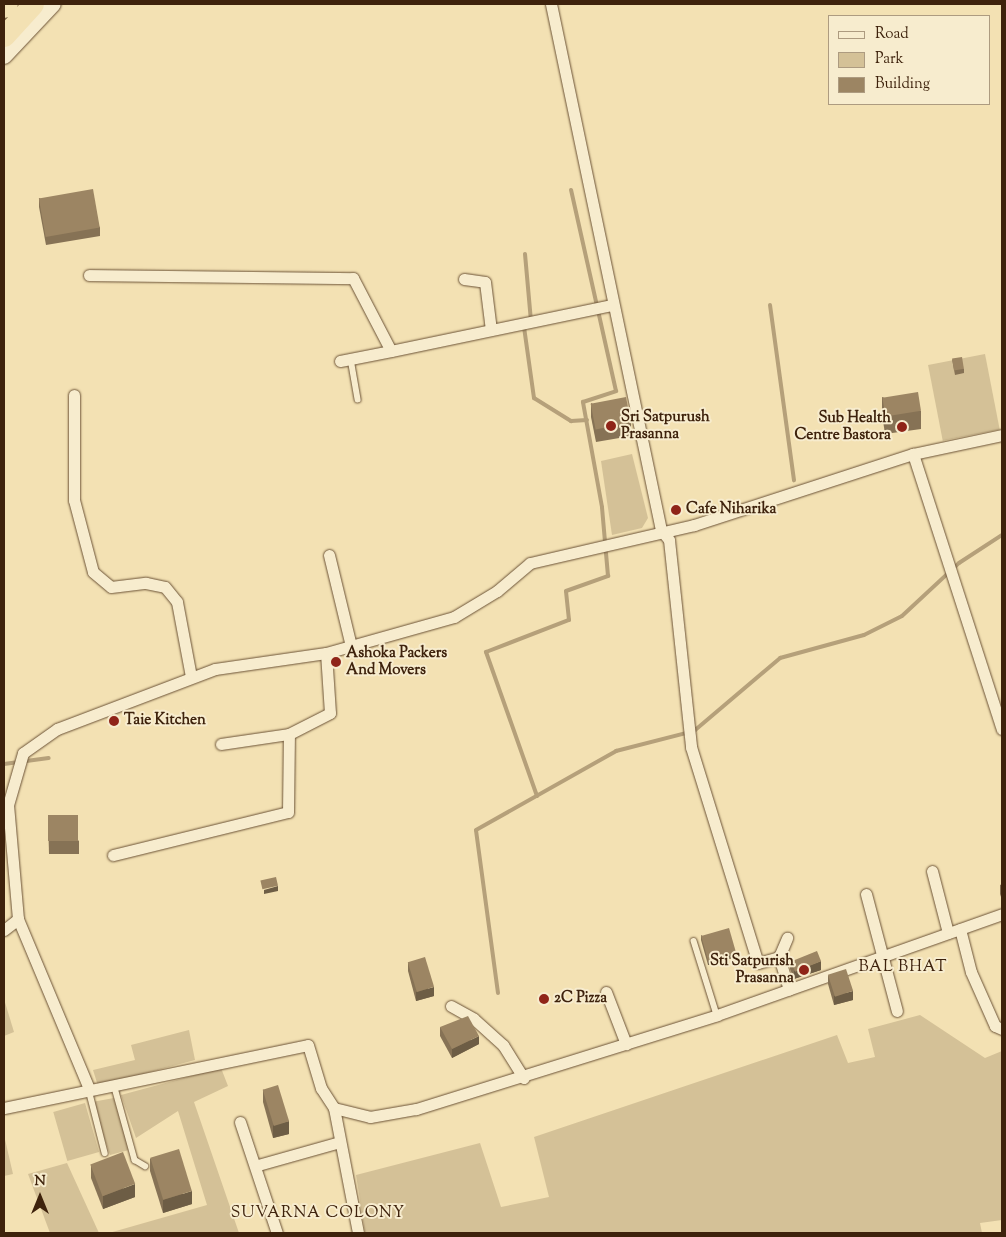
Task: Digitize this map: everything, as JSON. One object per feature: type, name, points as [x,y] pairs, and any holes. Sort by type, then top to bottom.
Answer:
[{"type":"highway","points":[[4,7],[7,4]]},
{"type":"highway","points":[[4,36],[33,4]]},
{"type":"street","points":[[4,56],[53,4]]},
{"type":"street","points":[[552,4],[612,305],[661,530],[669,540],[691,747],[758,963],[779,957]]},
{"type":"street","points":[[89,275],[353,278],[391,351]]},
{"type":"street","points":[[464,278],[485,282],[491,330]]},
{"type":"street","points":[[346,360],[612,305]]},
{"type":"street","points":[[74,395],[74,500],[94,572],[111,587],[146,583],[165,587],[177,602],[191,677]]},
{"type":"street","points":[[88,1089],[18,919],[8,805],[23,753],[57,729],[191,677],[326,653],[454,617],[497,591],[530,563],[661,530],[694,525],[913,454],[1002,435]]},
{"type":"street","points":[[913,454],[1002,728]]},
{"type":"street","points":[[329,555],[351,646]]},
{"type":"street","points":[[221,744],[289,734],[330,713],[326,653]]},
{"type":"street","points":[[113,855],[288,812],[289,734]]},
{"type":"street","points":[[932,871],[948,933]]},
{"type":"street","points":[[866,894],[896,1011]]},
{"type":"street","points":[[334,1108],[370,1117],[416,1109],[524,1078],[717,1015],[1002,914]]},
{"type":"street","points":[[4,930],[18,919]]},
{"type":"street","points":[[960,929],[972,972],[995,1026],[1002,1029]]},
{"type":"street","points":[[788,938],[779,957],[789,990]]},
{"type":"street","points":[[606,992],[626,1044]]},
{"type":"street","points":[[452,1006],[474,1019],[503,1045],[524,1078]]},
{"type":"street","points":[[4,1108],[88,1089],[115,1088],[204,1064],[308,1045],[321,1088],[334,1108],[358,1233]]},
{"type":"street","points":[[240,1122],[258,1165],[277,1233]]},
{"type":"street","points":[[258,1165],[340,1142]]},
{"type":"lane","points":[[346,360],[358,399]]},
{"type":"lane","points":[[694,941],[717,1015]]},
{"type":"lane","points":[[115,1088],[135,1160],[145,1166]]},
{"type":"lane","points":[[88,1089],[105,1153]]},
{"type":"green space","points":[[985,354],[1000,430],[943,441],[928,365]]},
{"type":"green space","points":[[632,454],[648,518],[642,528],[612,535],[601,461]]},
{"type":"green space","points":[[4,999],[14,1032],[4,1036]]},
{"type":"green space","points":[[920,1015],[985,1058],[1002,1051],[1002,1220],[980,1223],[982,1233],[365,1233],[356,1175],[480,1143],[501,1207],[549,1197],[534,1137],[837,1035],[848,1063],[875,1057],[868,1029]]},
{"type":"green space","points":[[189,1030],[195,1060],[98,1086],[93,1070],[135,1060],[131,1045]]},
{"type":"green space","points":[[221,1068],[228,1086],[194,1102],[239,1233],[109,1233],[207,1205],[178,1111],[136,1138],[121,1095]]},
{"type":"green space","points":[[114,1098],[129,1150],[110,1155],[92,1102]]},
{"type":"green space","points":[[85,1103],[99,1152],[67,1161],[53,1112]]},
{"type":"green space","points":[[4,1135],[13,1174],[4,1176]]},
{"type":"green space","points":[[67,1163],[99,1233],[50,1233],[28,1174]]},
{"type":"building","points":[[93,189],[100,227],[46,237],[39,199]]},
{"type":"building","points":[[962,357],[964,369],[954,370],[952,359]]},
{"type":"building","points":[[918,392],[921,411],[885,416],[882,398]]},
{"type":"building","points":[[626,397],[631,423],[596,429],[591,404]]},
{"type":"building","points":[[48,815],[78,815],[78,841],[48,841]]},
{"type":"building","points":[[276,877],[278,886],[262,889],[260,881]]},
{"type":"building","points":[[729,928],[736,953],[708,961],[701,936]]},
{"type":"building","points":[[817,951],[821,961],[795,972],[791,961]]},
{"type":"building","points":[[425,957],[434,987],[417,992],[408,962]]},
{"type":"building","points":[[846,969],[853,991],[835,997],[828,975]]},
{"type":"building","points":[[468,1016],[479,1036],[452,1049],[440,1027]]},
{"type":"building","points":[[278,1085],[289,1121],[274,1126],[263,1090]]},
{"type":"building","points":[[179,1149],[192,1191],[163,1200],[150,1158]]},
{"type":"building","points":[[123,1152],[135,1184],[103,1196],[90,1165]]},
{"type":"waterway","points":[[537,796],[486,652],[569,620],[566,591],[608,576],[602,507],[583,402],[616,391],[571,190]]},
{"type":"waterway","points":[[525,254],[531,321]]},
{"type":"waterway","points":[[770,305],[794,480]]},
{"type":"waterway","points":[[524,327],[534,398],[571,421],[587,420]]},
{"type":"waterway","points":[[498,993],[476,830],[616,751],[694,731],[780,658],[864,635],[902,616],[959,563],[1002,535]]},
{"type":"waterway","points":[[4,764],[49,758]]},
{"type":"place","name":"Sri Satpurush Prasanna","points":[[611,426]]},
{"type":"place","name":"Sub Health Centre Bastora","points":[[902,427]]},
{"type":"place","name":"Cafe Niharika","points":[[676,510]]},
{"type":"place","name":"Ashoka Packers And Movers","points":[[336,662]]},
{"type":"place","name":"Taie Kitchen","points":[[114,721]]},
{"type":"place","name":"Sti Satpurish Prasanna","points":[[804,970]]},
{"type":"place","name":"2C Pizza","points":[[544,999]]},
{"type":"district","name":"BAL BHAT","points":[[903,968]]},
{"type":"district","name":"SUVARNA COLONY","points":[[318,1214]]}]
